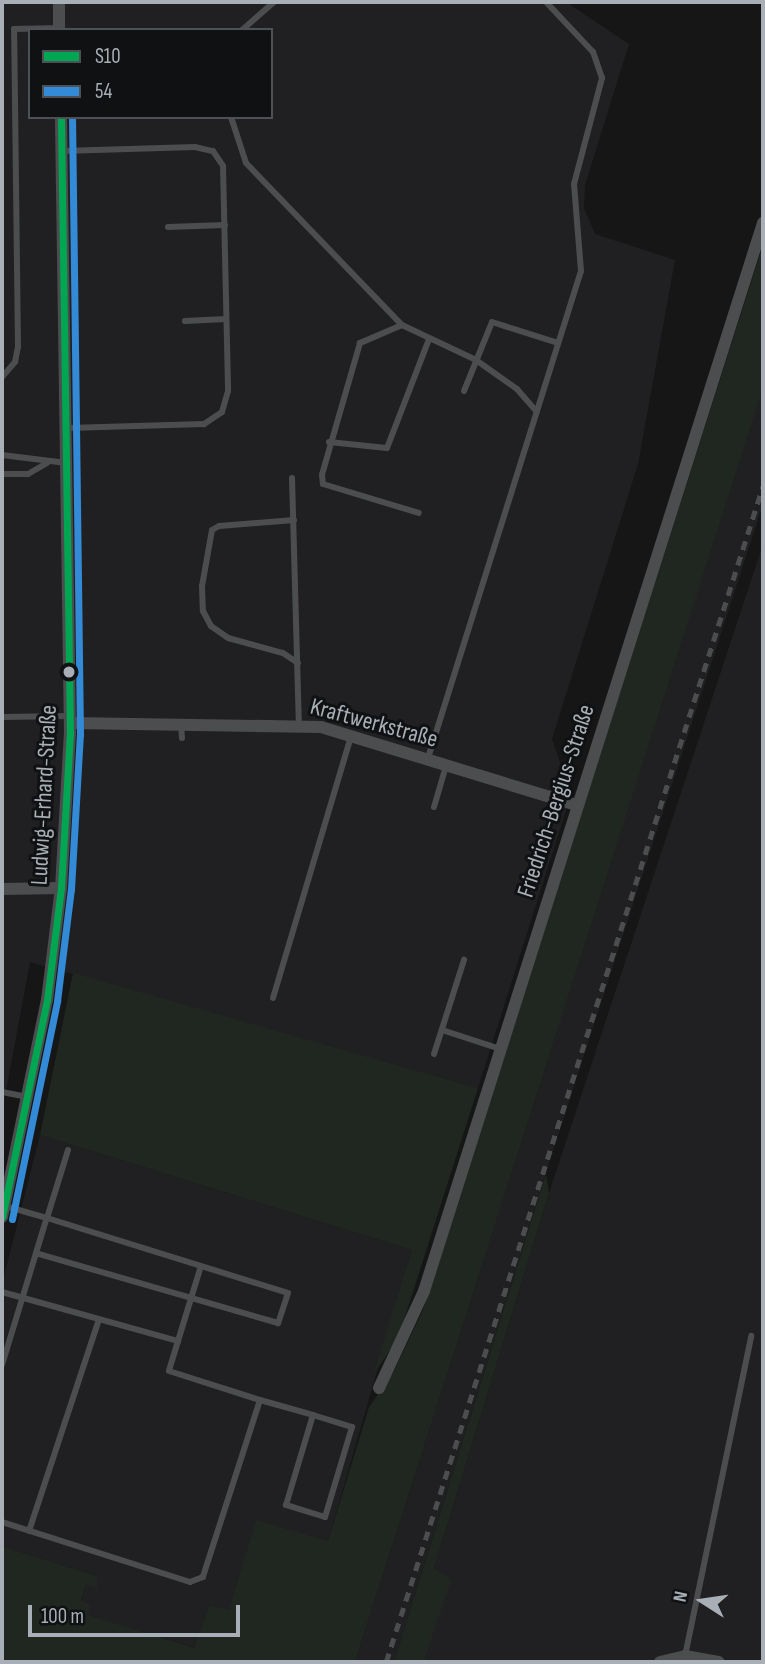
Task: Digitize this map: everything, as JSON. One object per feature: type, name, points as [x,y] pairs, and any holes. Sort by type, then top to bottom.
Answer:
[{"type":"street","points":[[58,2],[59,28]]},
{"type":"street","name":"Ludwig-Erhard-Straße","points":[[3,1212],[6,1185],[30,1097],[61,888],[71,719],[69,463],[61,119]]},
{"type":"street","name":"Friedrich-Bergius-Straße","points":[[379,1388],[424,1291],[576,805],[763,223]]},
{"type":"street","name":"Kraftwerkstraße","points":[[71,719],[299,724],[351,734],[576,805]]},
{"type":"street","points":[[2,889],[61,888]]},
{"type":"street","points":[[660,1662],[685,1656],[718,1662]]},
{"type":"lane","points":[[244,28],[274,2]]},
{"type":"lane","points":[[428,758],[581,271],[574,184],[602,78],[593,52],[546,2]]},
{"type":"lane","points":[[2,377],[15,362],[18,347],[13,29],[28,29]]},
{"type":"lane","points":[[232,119],[246,163],[401,325],[476,360],[517,389],[537,412]]},
{"type":"lane","points":[[62,152],[195,147],[213,152],[223,166],[225,225],[226,402],[214,420],[68,428]]},
{"type":"lane","points":[[168,227],[225,225]]},
{"type":"lane","points":[[186,321],[226,319]]},
{"type":"lane","points":[[464,391],[492,322],[558,343]]},
{"type":"lane","points":[[401,325],[360,343],[329,442],[323,485],[419,513]]},
{"type":"lane","points":[[329,442],[387,448],[429,339]]},
{"type":"lane","points":[[2,455],[28,455],[47,463],[69,463]]},
{"type":"lane","points":[[2,474],[28,474],[47,463]]},
{"type":"lane","points":[[292,478],[299,724]]},
{"type":"lane","points":[[294,520],[219,526],[212,530],[202,586],[202,611],[211,626],[228,638],[284,653],[298,663]]},
{"type":"lane","points":[[2,717],[71,719]]},
{"type":"lane","points":[[181,722],[182,738]]},
{"type":"lane","points":[[273,998],[351,734]]},
{"type":"lane","points":[[435,807],[446,764]]},
{"type":"lane","points":[[434,1054],[464,960]]},
{"type":"lane","points":[[442,1030],[500,1049]]},
{"type":"lane","points":[[2,1092],[30,1097]]},
{"type":"lane","points":[[2,1364],[68,1150]]},
{"type":"lane","points":[[3,1212],[47,1218],[288,1293],[278,1323],[36,1253]]},
{"type":"lane","points":[[201,1266],[169,1371],[260,1400],[313,1415],[352,1427],[325,1517],[286,1506],[313,1415]]},
{"type":"lane","points":[[2,1292],[178,1341]]},
{"type":"lane","points":[[29,1531],[99,1319]]},
{"type":"lane","points":[[685,1656],[751,1336]]},
{"type":"lane","points":[[2,1522],[190,1582],[204,1577],[260,1400]]},
{"type":"shaded area","points":[[2,2],[566,2],[629,44],[585,185],[584,208],[595,234],[675,260],[638,464],[552,739],[571,794],[478,1088],[30,962],[2,1113]]},
{"type":"shaded area","points":[[763,245],[763,388],[355,1662],[2,1661],[2,1546],[97,1576],[97,1588],[86,1585],[81,1601],[90,1605],[88,1615],[195,1648],[209,1605],[229,1610],[256,1520],[328,1541],[369,1407],[393,1373],[423,1310]]},
{"type":"shaded area","points":[[763,387],[763,504],[551,1157],[394,1662],[355,1662]]},
{"type":"shaded area","points":[[763,544],[763,1662],[424,1662],[450,1581],[434,1568],[549,1193]]},
{"type":"shaded area","points":[[73,973],[478,1088],[398,1339],[373,1375],[412,1250],[40,1135]]},
{"type":"shaded area","points":[[40,1135],[412,1250],[328,1541],[256,1521],[229,1611],[209,1605],[196,1648],[87,1615],[81,1602],[86,1585],[97,1588],[97,1576],[2,1546],[2,1284]]},
{"type":"shaded area","points":[[546,1174],[549,1193],[434,1568],[451,1580],[424,1662],[394,1662]]},
{"type":"railway","points":[[386,1662],[763,486]]},
{"type":"transit line","name":"S10","points":[[2,1217],[47,1000],[61,888],[70,734],[61,119]]},
{"type":"transit line","name":"54","points":[[12,1219],[57,1001],[71,889],[80,735],[72,119]]}]
